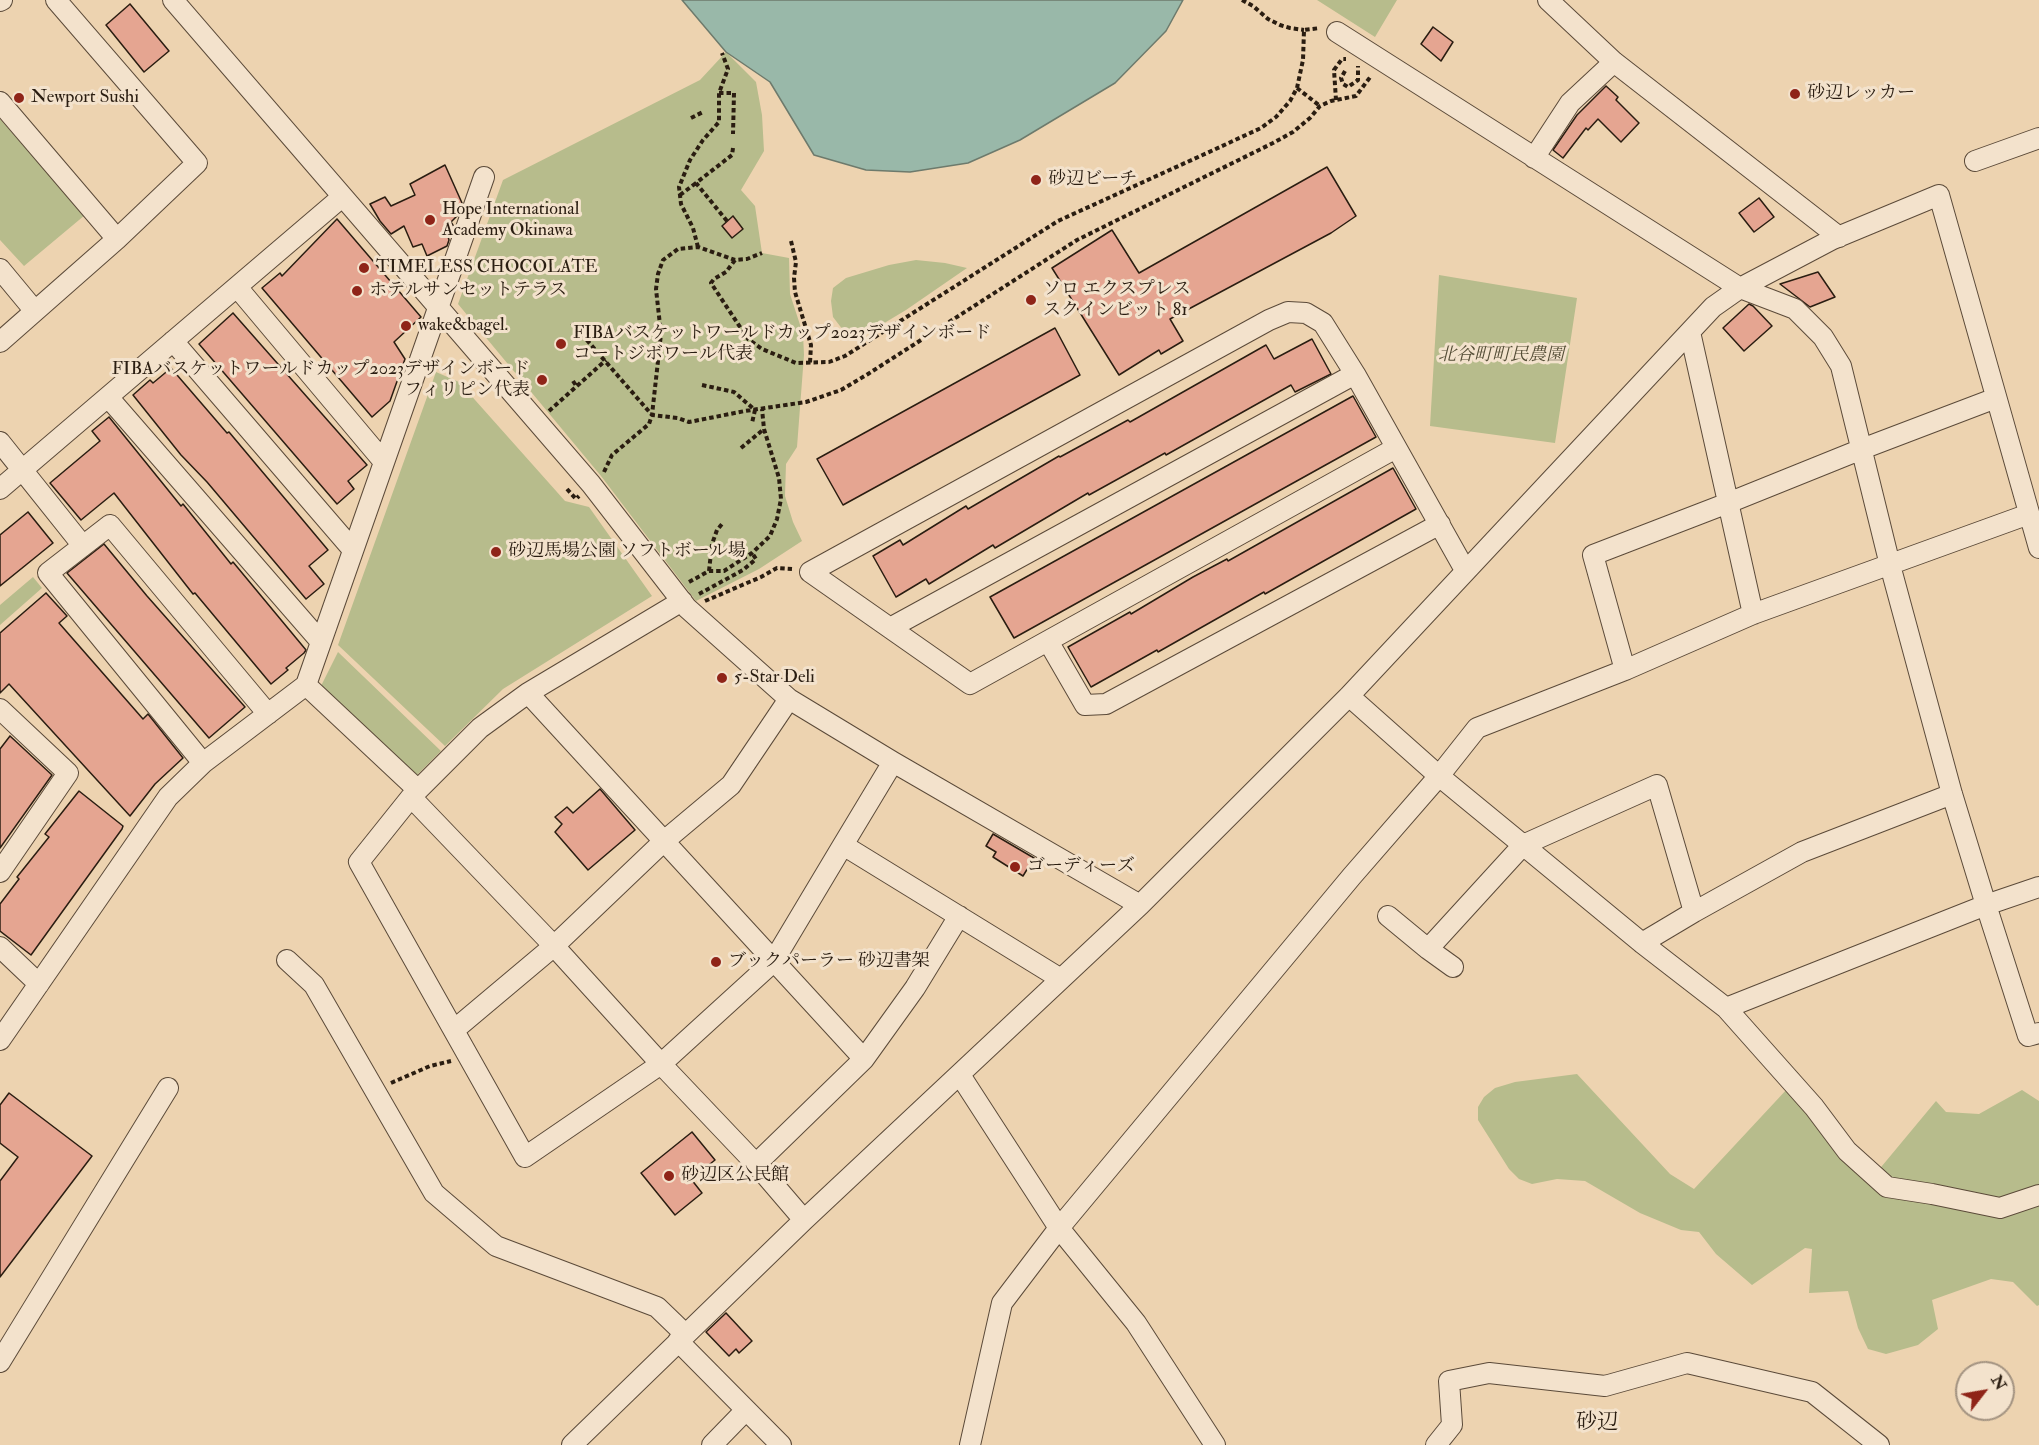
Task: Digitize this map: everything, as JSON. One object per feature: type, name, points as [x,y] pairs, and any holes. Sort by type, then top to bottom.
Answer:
[{"type":"street","points":[[0,342],[117,239],[197,163],[56,0]]},
{"type":"street","points":[[173,0],[591,484],[685,604],[789,699],[1140,905]]},
{"type":"street","points":[[1548,0],[1614,62],[1839,237]]},
{"type":"street","points":[[1337,32],[1740,288],[1795,309],[1823,337],[1841,366],[1890,565],[1952,794],[1986,905],[2028,1036],[2039,1033]]},
{"type":"street","points":[[1534,158],[1570,103],[1614,62]]},
{"type":"street","points":[[0,102],[117,239]]},
{"type":"street","points":[[1975,161],[2039,138]]},
{"type":"street","points":[[0,1040],[168,797],[202,764],[306,685],[484,177]]},
{"type":"street","points":[[572,1445],[804,1220],[1140,905],[1349,696],[1713,307],[1740,288],[1839,237],[1939,195],[2039,548]]},
{"type":"street","points":[[0,489],[342,197]]},
{"type":"street","points":[[0,269],[34,310]]},
{"type":"street","points":[[237,287],[384,462]]},
{"type":"street","points":[[1396,448],[970,684],[810,572],[1288,312],[1306,313],[1323,323],[1355,374],[1465,570]]},
{"type":"street","points":[[1690,332],[1753,614]]},
{"type":"street","points":[[173,341],[352,550]]},
{"type":"street","points":[[890,628],[1355,374]]},
{"type":"street","points":[[108,397],[321,642]]},
{"type":"street","points":[[1625,670],[1593,555],[1996,398]]},
{"type":"street","points":[[0,442],[83,546]]},
{"type":"street","points":[[970,1445],[1002,1302],[1059,1228],[1477,728],[1625,670],[1753,614],[2029,514]]},
{"type":"street","points":[[1048,641],[1085,705],[1106,704],[1440,524]]},
{"type":"street","points":[[202,764],[48,573],[110,525],[268,714]]},
{"type":"street","points":[[685,604],[528,693],[480,728],[414,794],[359,862],[525,1157],[661,1064],[773,962],[893,762]]},
{"type":"street","points":[[306,685],[414,794],[661,1064],[756,1164],[804,1220]]},
{"type":"street","points":[[528,693],[864,1059]]},
{"type":"street","points":[[1349,696],[1439,776],[1523,846],[1642,944],[1726,1008],[1814,1107],[1847,1151],[1887,1187],[2000,1208],[2039,1195]]},
{"type":"street","points":[[454,1030],[554,946],[663,842],[731,785],[789,699]]},
{"type":"street","points":[[0,872],[68,773],[1,712]]},
{"type":"street","points":[[1428,949],[1523,846],[1657,785],[1694,912]]},
{"type":"street","points":[[1642,944],[1694,912],[1802,852],[1952,794]]},
{"type":"street","points":[[843,845],[1061,979]]},
{"type":"street","points":[[1726,1008],[1986,905],[2039,887]]},
{"type":"street","points":[[756,1164],[864,1059],[915,988],[959,916]]},
{"type":"street","points":[[1388,916],[1453,966]]},
{"type":"street","points":[[0,946],[39,984]]},
{"type":"street","points":[[287,960],[314,985],[434,1193],[496,1246],[657,1307],[681,1338],[781,1445]]},
{"type":"street","points":[[960,1075],[1059,1228],[1136,1323],[1215,1445]]},
{"type":"street","points":[[0,1362],[168,1088]]},
{"type":"street","points":[[1436,1445],[1452,1425],[1449,1380],[1489,1373],[1605,1386],[1687,1363],[1812,1392],[1879,1445]]},
{"type":"street","points":[[712,1445],[746,1410]]},
{"type":"path","points":[[1242,0],[1280,25],[1304,30],[1321,28],[1337,32]]},
{"type":"path","points":[[735,260],[732,266],[711,283],[748,339],[762,349],[796,363],[829,362],[845,356],[1058,221],[1261,128],[1276,117],[1298,88],[1303,60],[1304,30]]},
{"type":"path","points":[[698,247],[693,228],[681,204],[679,187],[690,160],[718,122],[719,93],[728,69],[722,53]]},
{"type":"path","points":[[1336,100],[1334,70],[1342,59],[1349,58]]},
{"type":"path","points":[[1345,71],[1341,78],[1343,84],[1348,87],[1358,80],[1359,68],[1355,60]]},
{"type":"path","points":[[573,323],[652,415],[678,418],[689,422],[806,402],[841,390],[868,374],[1077,240],[1273,143],[1302,125],[1320,106],[1356,96],[1382,60]]},
{"type":"path","points":[[1298,88],[1320,106]]},
{"type":"path","points":[[719,93],[734,93],[733,134]]},
{"type":"path","points":[[691,118],[703,112]]},
{"type":"path","points":[[680,195],[732,155],[734,148]]},
{"type":"path","points":[[696,183],[727,221]]},
{"type":"path","points":[[791,241],[796,262],[795,292],[811,345],[810,363]]},
{"type":"path","points":[[567,489],[576,499],[604,473],[612,455],[649,424],[661,334],[656,289],[663,260],[678,249],[698,247],[735,260],[762,253]]},
{"type":"path","points":[[537,421],[606,360]]},
{"type":"path","points":[[573,381],[577,387]]},
{"type":"path","points":[[702,385],[734,392],[754,410]]},
{"type":"path","points":[[689,582],[709,571],[724,571],[752,553],[770,536],[777,519],[781,499],[779,478],[764,429],[762,409]]},
{"type":"path","points":[[752,423],[754,410]]},
{"type":"path","points":[[741,448],[764,429]]},
{"type":"path","points":[[709,571],[712,544],[722,524]]},
{"type":"path","points":[[685,604],[743,570],[756,559],[752,553]]},
{"type":"path","points":[[685,604],[761,577],[777,568],[810,572]]},
{"type":"path","points":[[376,1093],[429,1066],[457,1059],[465,1049]]},
{"type":"green space","points":[[1317,0],[1397,0],[1375,37]]},
{"type":"green space","points":[[726,52],[756,82],[762,115],[764,151],[741,190],[755,206],[762,253],[789,258],[790,294],[803,334],[804,355],[797,447],[786,464],[785,496],[802,541],[759,569],[696,601],[601,476],[458,304],[503,180],[700,80]]},
{"type":"green space","points":[[0,119],[85,215],[24,266],[0,240]]},
{"type":"green space","points":[[916,260],[967,268],[866,334],[843,330],[833,317],[831,301],[833,288],[846,278],[889,265]]},
{"type":"green space","name":"北谷町町民農園","points":[[1439,275],[1577,298],[1555,443],[1430,426]]},
{"type":"green space","name":"砂辺馬場公園 ソフトボール場","points":[[436,372],[459,382],[565,501],[589,507],[652,596],[503,689],[445,746],[338,645]]},
{"type":"green space","points":[[33,577],[42,588],[0,625],[0,605]]},
{"type":"green space","points":[[338,652],[441,751],[414,778],[320,688]]},
{"type":"green space","points":[[1577,1074],[1670,1174],[1694,1189],[1788,1088],[1872,1178],[1936,1101],[1946,1112],[1979,1114],[2022,1090],[2039,1101],[2039,1305],[2037,1306],[2013,1282],[1991,1279],[1932,1300],[1938,1329],[1918,1345],[1886,1354],[1868,1349],[1858,1328],[1848,1291],[1809,1293],[1812,1249],[1805,1248],[1752,1285],[1716,1254],[1699,1232],[1681,1230],[1640,1213],[1585,1181],[1557,1179],[1532,1184],[1519,1179],[1509,1169],[1478,1120],[1478,1107],[1484,1097],[1495,1088],[1515,1082]]},
{"type":"shaded area","points":[[682,0],[1183,0],[1166,31],[1115,83],[1020,140],[968,163],[910,172],[866,170],[814,155],[770,82],[726,52]]},
{"type":"building","points":[[130,4],[169,51],[144,72],[106,25]]},
{"type":"building","points":[[1433,27],[1453,42],[1441,61],[1421,44]]},
{"type":"building","points":[[1606,86],[1618,97],[1616,100],[1639,123],[1621,142],[1598,119],[1588,130],[1586,128],[1563,158],[1553,150],[1577,115]]},
{"type":"building","points":[[445,165],[462,203],[461,206],[455,207],[458,215],[451,222],[454,227],[447,233],[449,240],[447,246],[427,256],[422,244],[413,247],[404,226],[391,234],[370,204],[385,197],[391,206],[415,195],[410,184]]},
{"type":"building","points":[[1327,167],[1356,216],[1331,233],[1170,319],[1183,341],[1161,354],[1159,350],[1119,375],[1052,268],[1112,230],[1139,273]]},
{"type":"building","points":[[1759,198],[1774,217],[1754,232],[1739,213]]},
{"type":"building","points":[[733,216],[743,229],[732,238],[722,226]]},
{"type":"building","points":[[337,219],[421,317],[394,342],[405,359],[390,401],[372,417],[262,288],[280,273],[282,276]]},
{"type":"building","points":[[1818,272],[1835,297],[1810,307],[1780,284]]},
{"type":"building","points":[[1749,304],[1772,326],[1744,351],[1723,328]]},
{"type":"building","points":[[233,313],[367,465],[348,481],[354,489],[337,504],[199,344]]},
{"type":"building","points":[[1055,328],[1080,375],[843,505],[817,459]]},
{"type":"building","points":[[1312,339],[1331,374],[1295,392],[1291,385],[1166,455],[1165,453],[1089,495],[1088,493],[995,548],[993,545],[929,584],[926,579],[896,597],[873,556],[900,540],[903,545],[966,506],[968,509],[1059,456],[1128,420],[1130,422],[1266,345],[1274,359]]},
{"type":"building","points":[[171,368],[227,433],[229,432],[328,550],[309,566],[324,584],[306,599],[207,482],[181,455],[133,395],[150,380],[153,383]]},
{"type":"building","points":[[1353,396],[1376,437],[1014,638],[990,597]]},
{"type":"building","points":[[109,417],[181,506],[183,504],[231,564],[233,562],[306,650],[286,668],[288,670],[271,684],[195,593],[193,594],[114,493],[81,520],[50,483],[100,441],[92,431]]},
{"type":"building","points":[[1393,468],[1416,509],[1265,594],[1264,592],[1091,687],[1068,647],[1130,612],[1131,614],[1193,577],[1227,559],[1228,561]]},
{"type":"building","points":[[28,512],[53,543],[0,586],[0,535]]},
{"type":"building","points":[[104,544],[245,707],[209,738],[67,573]]},
{"type":"building","points":[[46,593],[67,616],[59,623],[143,719],[148,714],[183,758],[155,784],[130,816],[9,684],[0,693],[0,633]]},
{"type":"building","points":[[10,736],[52,775],[0,848],[0,749]]},
{"type":"building","points":[[600,789],[635,830],[588,870],[555,832],[562,824],[555,817],[567,807],[573,813]]},
{"type":"building","points":[[79,791],[123,826],[31,955],[0,931],[0,904],[19,879],[17,877],[49,837],[45,834]]},
{"type":"building","points":[[993,834],[1034,858],[1023,876],[993,857],[996,852],[986,846]]},
{"type":"building","points":[[9,1093],[92,1156],[0,1277],[0,1181],[18,1157],[0,1143],[0,1105]]},
{"type":"building","name":"砂辺区公民館","points":[[692,1132],[715,1160],[691,1179],[702,1193],[675,1215],[641,1173]]},
{"type":"building","points":[[726,1313],[752,1341],[739,1353],[736,1349],[729,1356],[706,1332]]},
{"type":"place","name":"砂辺レッカー","points":[[1795,94]]},
{"type":"place","name":"Newport Sushi","points":[[19,98]]},
{"type":"place","name":"砂辺ビーチ","points":[[1036,180]]},
{"type":"place","name":"Hope International Academy Okinawa","points":[[430,220]]},
{"type":"place","name":"TIMELESS CHOCOLATE","points":[[364,268]]},
{"type":"place","name":"ホテルサンセットテラス","points":[[357,291]]},
{"type":"place","name":"ソロ エクスプレス スクインビット 81","points":[[1031,300]]},
{"type":"place","name":"wake&bagel.","points":[[406,326]]},
{"type":"place","name":"FIBAバスケットワールドカップ2023デザインボード コートジボワール代表","points":[[561,344]]},
{"type":"place","name":"FIBAバスケットワールドカップ2023デザインボード フィリピン代表","points":[[542,380]]},
{"type":"place","name":"砂辺馬場公園 ソフトボール場","points":[[496,552]]},
{"type":"place","name":"5-Star Deli","points":[[722,678]]},
{"type":"place","name":"ゴーディーズ","points":[[1015,867]]},
{"type":"place","name":"ブックパーラー 砂辺書架","points":[[716,962]]},
{"type":"place","name":"砂辺区公民館","points":[[669,1176]]},
{"type":"district","name":"砂辺","points":[[1597,1423]]}]
